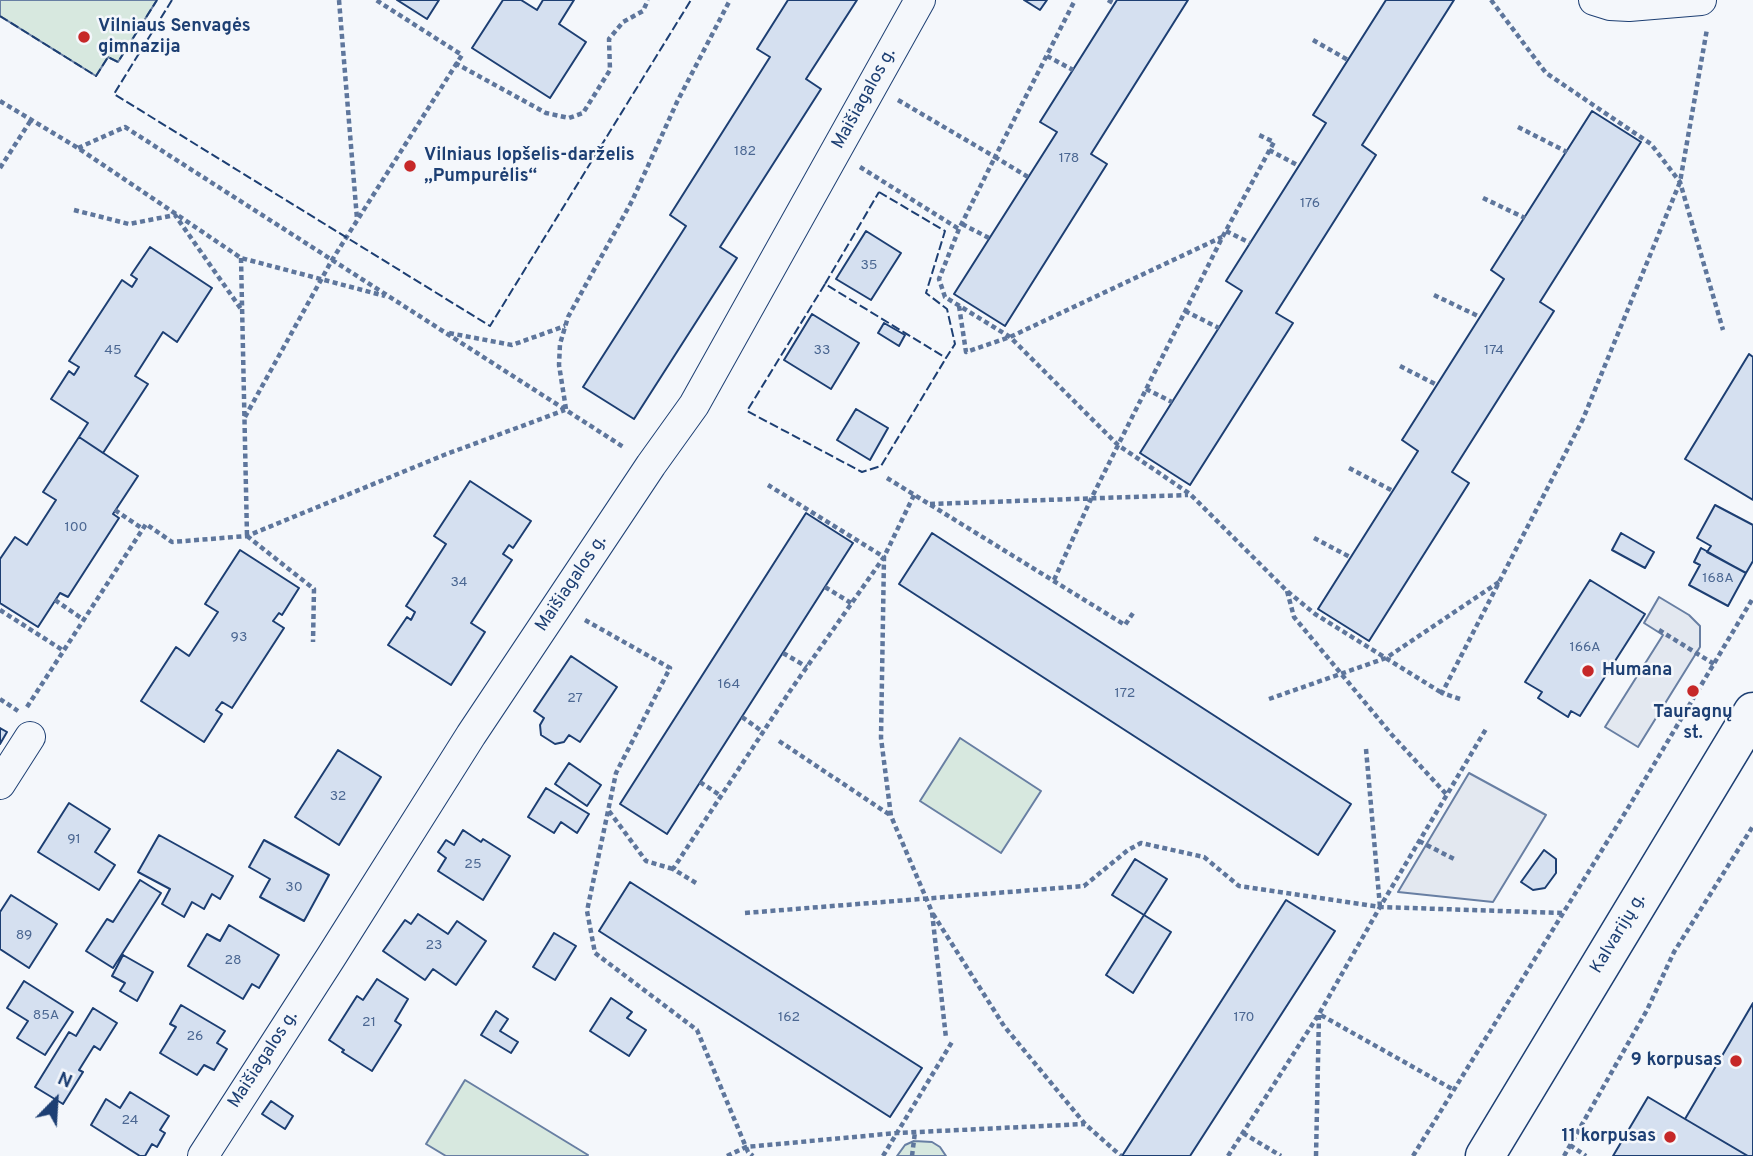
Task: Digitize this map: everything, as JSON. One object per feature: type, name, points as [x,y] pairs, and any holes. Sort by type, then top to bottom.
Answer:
[{"type":"main road","name":"Kalvarijų g.","points":[[1485,1156],[1753,712]]},
{"type":"street","name":"Maišiagalos g.","points":[[203,1156],[471,735],[694,405],[920,0]]},
{"type":"street","points":[[1594,0],[1610,5],[1704,13]]},
{"type":"street","points":[[0,784],[26,725]]},
{"type":"path","points":[[339,0],[358,220]]},
{"type":"path","points":[[245,417],[332,260],[462,55],[376,0]]},
{"type":"path","points":[[455,63],[546,113],[569,118],[583,113],[610,69],[609,39],[623,22],[643,10],[648,0]]},
{"type":"path","points":[[566,410],[559,365],[560,344],[568,317],[632,201],[677,102],[730,0]]},
{"type":"path","points":[[1075,0],[960,226],[939,279],[945,297],[1010,337],[1118,445],[1190,494],[1287,591],[1315,614],[1443,693],[1460,699]]},
{"type":"path","points":[[1108,0],[1115,4]]},
{"type":"path","points":[[1492,0],[1546,73],[1651,144],[1680,182],[1723,330]]},
{"type":"path","points":[[1443,693],[1583,419],[1680,182],[1704,13]]},
{"type":"path","points":[[1313,40],[1348,60]]},
{"type":"path","points":[[1047,56],[1073,70]]},
{"type":"path","points":[[873,85],[1028,177]]},
{"type":"path","points":[[0,101],[78,148],[241,258],[390,297]]},
{"type":"path","points":[[0,168],[31,120]]},
{"type":"path","points":[[78,148],[125,127],[651,465]]},
{"type":"path","points":[[1518,127],[1567,152]]},
{"type":"path","points":[[1054,580],[1146,389],[1274,142],[1259,135]]},
{"type":"path","points":[[1269,150],[1299,166]]},
{"type":"path","points":[[836,151],[960,226],[989,238]]},
{"type":"path","points":[[1483,198],[1525,218]]},
{"type":"path","points":[[74,210],[129,224],[175,215]]},
{"type":"path","points":[[175,215],[241,310]]},
{"type":"path","points":[[959,306],[966,352],[1010,337],[1224,234],[1250,243]]},
{"type":"path","points":[[241,258],[247,536]]},
{"type":"path","points":[[1434,295],[1480,317]]},
{"type":"path","points":[[1185,312],[1219,328]]},
{"type":"path","points":[[444,332],[512,345],[565,326]]},
{"type":"path","points":[[1399,366],[1437,384]]},
{"type":"path","points":[[1146,389],[1172,402]]},
{"type":"path","points":[[26,725],[64,651],[146,524],[172,542],[247,536],[444,455],[566,410]]},
{"type":"path","points":[[1349,468],[1393,491]]},
{"type":"path","points":[[887,478],[1125,625],[1133,613]]},
{"type":"path","points":[[768,485],[884,557]]},
{"type":"path","points":[[930,504],[1190,494]]},
{"type":"path","points":[[673,869],[807,667],[884,557],[914,495]]},
{"type":"path","points":[[116,510],[143,528]]},
{"type":"path","points":[[247,536],[314,589],[313,642]]},
{"type":"path","points":[[1314,538],[1350,557]]},
{"type":"path","points":[[884,557],[881,738],[891,816],[932,912],[1004,1026],[1085,1124],[1121,1156]]},
{"type":"path","points":[[1269,699],[1386,658],[1500,581]]},
{"type":"path","points":[[825,587],[851,603]]},
{"type":"path","points":[[1287,591],[1294,617],[1392,735],[1447,795]]},
{"type":"path","points":[[1413,1156],[1628,808],[1753,598]]},
{"type":"path","points":[[55,600],[84,620]]},
{"type":"path","points":[[558,604],[670,668],[616,773],[587,911],[595,953],[697,1030],[748,1153],[753,1156]]},
{"type":"path","points":[[0,610],[64,651]]},
{"type":"path","points":[[1659,630],[1714,664]]},
{"type":"path","points":[[783,653],[807,667]]},
{"type":"path","points":[[742,717],[764,732]]},
{"type":"path","points":[[1228,1156],[1319,1014],[1486,729]]},
{"type":"path","points":[[779,741],[891,816]]},
{"type":"path","points":[[1366,748],[1380,908]]},
{"type":"path","points":[[700,782],[721,796]]},
{"type":"path","points":[[608,811],[646,861],[673,869],[696,883]]},
{"type":"path","points":[[1564,1156],[1647,1010],[1674,952],[1753,825]]},
{"type":"path","points":[[1419,841],[1454,859]]},
{"type":"path","points":[[745,913],[1084,886],[1128,850],[1141,844],[1204,857],[1239,886],[1380,908],[1562,913]]},
{"type":"path","points":[[932,912],[946,1038]]},
{"type":"path","points":[[1319,1014],[1454,1090]]},
{"type":"path","points":[[1316,1156],[1319,1014]]},
{"type":"path","points":[[883,1156],[952,1042]]},
{"type":"path","points":[[726,1156],[746,1147],[897,1133],[1085,1124]]},
{"type":"path","points":[[912,1156],[915,1132]]},
{"type":"path","points":[[1243,1133],[1282,1156]]},
{"type":"path","points":[[1570,1145],[1586,1156]]},
{"type":"shaded area","name":"Vilniaus Senvagės gimnazija","points":[[0,0],[157,0],[118,62],[108,57],[96,76],[0,16]]},
{"type":"shaded area","points":[[1659,597],[1689,615],[1700,626],[1700,647],[1638,747],[1605,727],[1663,635],[1644,623]]},
{"type":"shaded area","points":[[960,738],[1041,791],[1001,853],[920,801]]},
{"type":"shaded area","points":[[1469,773],[1546,815],[1493,902],[1398,892]]},
{"type":"shaded area","points":[[465,1080],[588,1155],[446,1156],[426,1144]]},
{"type":"shaded area","points":[[914,1141],[932,1142],[940,1147],[946,1156],[897,1156],[905,1145]]},
{"type":"building","points":[[397,0],[439,0],[427,19]]},
{"type":"building","points":[[503,0],[521,0],[537,10],[543,0],[574,0],[559,24],[586,42],[550,98],[472,48]]},
{"type":"building","points":[[788,0],[857,0],[806,79],[821,89],[720,247],[737,258],[634,419],[583,387],[686,226],[670,215],[770,57],[757,49]]},
{"type":"building","points":[[1024,0],[1047,0],[1040,10]]},
{"type":"building","points":[[1117,0],[1188,0],[1091,154],[1107,164],[1005,326],[954,294],[1057,132],[1040,122]]},
{"type":"building","points":[[1386,0],[1454,0],[1362,145],[1376,155],[1276,313],[1293,323],[1190,485],[1140,453],[1242,291],[1226,281],[1326,123],[1313,115]]},
{"type":"building","points":[[1592,111],[1641,142],[1540,302],[1554,311],[1452,472],[1469,483],[1369,641],[1318,609],[1418,451],[1402,440],[1504,279],[1491,270]]},
{"type":"building","points":[[866,231],[901,253],[871,300],[836,279]]},
{"type":"building","points":[[150,247],[212,288],[177,342],[163,332],[135,376],[148,384],[103,453],[79,437],[88,423],[51,399],[69,371],[74,375],[79,367],[69,361],[122,280],[132,287],[137,279],[131,275]]},
{"type":"building","points":[[812,314],[859,343],[831,389],[784,360]]},
{"type":"building","points":[[884,323],[905,335],[899,346],[878,333]]},
{"type":"building","points":[[1749,354],[1753,357],[1753,500],[1685,459]]},
{"type":"building","points":[[856,409],[888,428],[870,460],[837,440]]},
{"type":"building","points":[[79,437],[138,476],[113,514],[119,518],[68,597],[60,593],[38,627],[0,603],[0,559],[15,537],[27,545],[56,500],[43,492]]},
{"type":"building","points":[[470,481],[531,521],[513,548],[509,545],[503,554],[512,560],[471,623],[485,632],[451,685],[388,645],[407,617],[411,620],[415,612],[406,606],[446,544],[434,536]]},
{"type":"building","points":[[1715,505],[1753,525],[1753,561],[1746,573],[1707,552],[1711,546],[1697,538]]},
{"type":"building","points":[[806,513],[853,543],[667,834],[620,804]]},
{"type":"building","points":[[932,533],[1351,804],[1318,855],[899,584]]},
{"type":"building","points":[[1621,533],[1654,552],[1645,568],[1612,550]]},
{"type":"building","points":[[1701,548],[1746,573],[1728,606],[1689,585],[1700,565],[1694,562]]},
{"type":"building","points":[[240,550],[299,588],[282,615],[279,613],[273,621],[284,628],[232,708],[222,702],[216,710],[222,714],[204,742],[141,701],[176,647],[189,656],[218,612],[205,604]]},
{"type":"building","points":[[1590,580],[1645,614],[1580,716],[1571,711],[1568,717],[1538,698],[1542,692],[1525,682]]},
{"type":"building","points":[[571,656],[617,687],[580,742],[569,735],[564,742],[555,744],[541,735],[540,725],[544,718],[534,711]]},
{"type":"building","points":[[0,728],[7,732],[0,744]]},
{"type":"building","points":[[338,750],[381,777],[339,845],[295,817]]},
{"type":"building","points":[[569,763],[601,785],[587,806],[555,784]]},
{"type":"building","points":[[546,788],[589,814],[577,833],[561,822],[554,833],[528,817]]},
{"type":"building","points":[[69,803],[110,829],[95,852],[115,865],[99,890],[38,852]]},
{"type":"building","points":[[463,830],[510,856],[483,900],[438,871],[446,858],[438,852],[446,840],[454,845]]},
{"type":"building","points":[[159,835],[233,876],[220,899],[212,894],[204,909],[192,902],[184,917],[162,904],[170,889],[138,872]]},
{"type":"building","points":[[264,840],[329,875],[304,921],[260,897],[270,879],[249,867]]},
{"type":"building","points":[[1544,850],[1556,859],[1556,873],[1545,888],[1533,890],[1521,882]]},
{"type":"building","points":[[1135,859],[1167,879],[1144,915],[1112,895]]},
{"type":"building","points":[[140,880],[161,893],[113,968],[86,951],[107,919],[113,922]]},
{"type":"building","points":[[630,882],[922,1068],[890,1117],[599,931]]},
{"type":"building","points":[[11,895],[57,924],[29,968],[0,949],[0,912]]},
{"type":"building","points":[[1286,900],[1335,931],[1190,1156],[1122,1156]]},
{"type":"building","points":[[418,914],[448,934],[457,921],[486,941],[456,985],[433,969],[425,980],[383,951],[405,920],[411,924]]},
{"type":"building","points":[[1144,915],[1171,932],[1133,993],[1106,975]]},
{"type":"building","points":[[229,925],[279,955],[259,988],[252,984],[243,999],[188,966],[207,934],[220,941]]},
{"type":"building","points":[[554,933],[576,946],[555,980],[533,967]]},
{"type":"building","points":[[123,955],[153,972],[137,1001],[120,991],[125,983],[112,976]]},
{"type":"building","points":[[377,979],[408,999],[395,1021],[401,1025],[372,1071],[342,1052],[344,1050],[329,1040],[357,996],[363,1000]]},
{"type":"building","points":[[24,981],[73,1012],[45,1055],[17,1038],[28,1021],[7,1008]]},
{"type":"building","points":[[611,998],[632,1012],[627,1018],[646,1030],[629,1056],[590,1031]]},
{"type":"building","name":"9 korpusas","points":[[1753,1003],[1753,1156],[1748,1156],[1685,1119]]},
{"type":"building","points":[[181,1005],[225,1031],[217,1043],[227,1049],[214,1070],[204,1065],[197,1075],[160,1053],[176,1027],[170,1024]]},
{"type":"building","points":[[93,1008],[117,1023],[100,1050],[94,1046],[79,1070],[83,1072],[63,1104],[35,1087],[69,1032],[76,1036]]},
{"type":"building","points":[[496,1011],[508,1019],[500,1031],[518,1042],[511,1053],[481,1035]]},
{"type":"building","points":[[130,1092],[169,1116],[160,1130],[165,1133],[157,1147],[152,1144],[145,1156],[140,1156],[91,1125],[106,1099],[120,1108]]},
{"type":"building","name":"11 korpusas","points":[[1648,1097],[1685,1119],[1748,1156],[1613,1156]]},
{"type":"building","points":[[271,1101],[293,1116],[285,1129],[262,1114]]},
{"type":"fence","points":[[0,16],[96,76],[108,57],[118,62],[157,0]]},
{"type":"fence","points":[[172,0],[114,94],[490,326],[691,0]]},
{"type":"fence","points":[[879,192],[945,231],[926,293],[947,309],[955,344],[946,358],[825,284],[879,192]]},
{"type":"fence","points":[[825,284],[747,411],[862,472],[881,466],[946,358]]},
{"type":"place","name":"Vilniaus Senvagės gimnazija","points":[[84,37]]},
{"type":"place","name":"Vilniaus lopšelis-darželis „Pumpurėlis“","points":[[410,166]]},
{"type":"place","name":"Humana","points":[[1588,671]]},
{"type":"place","name":"Tauragnų st.","points":[[1693,691]]},
{"type":"place","name":"9 korpusas","points":[[1736,1061]]},
{"type":"place","name":"11 korpusas","points":[[1670,1137]]}]
